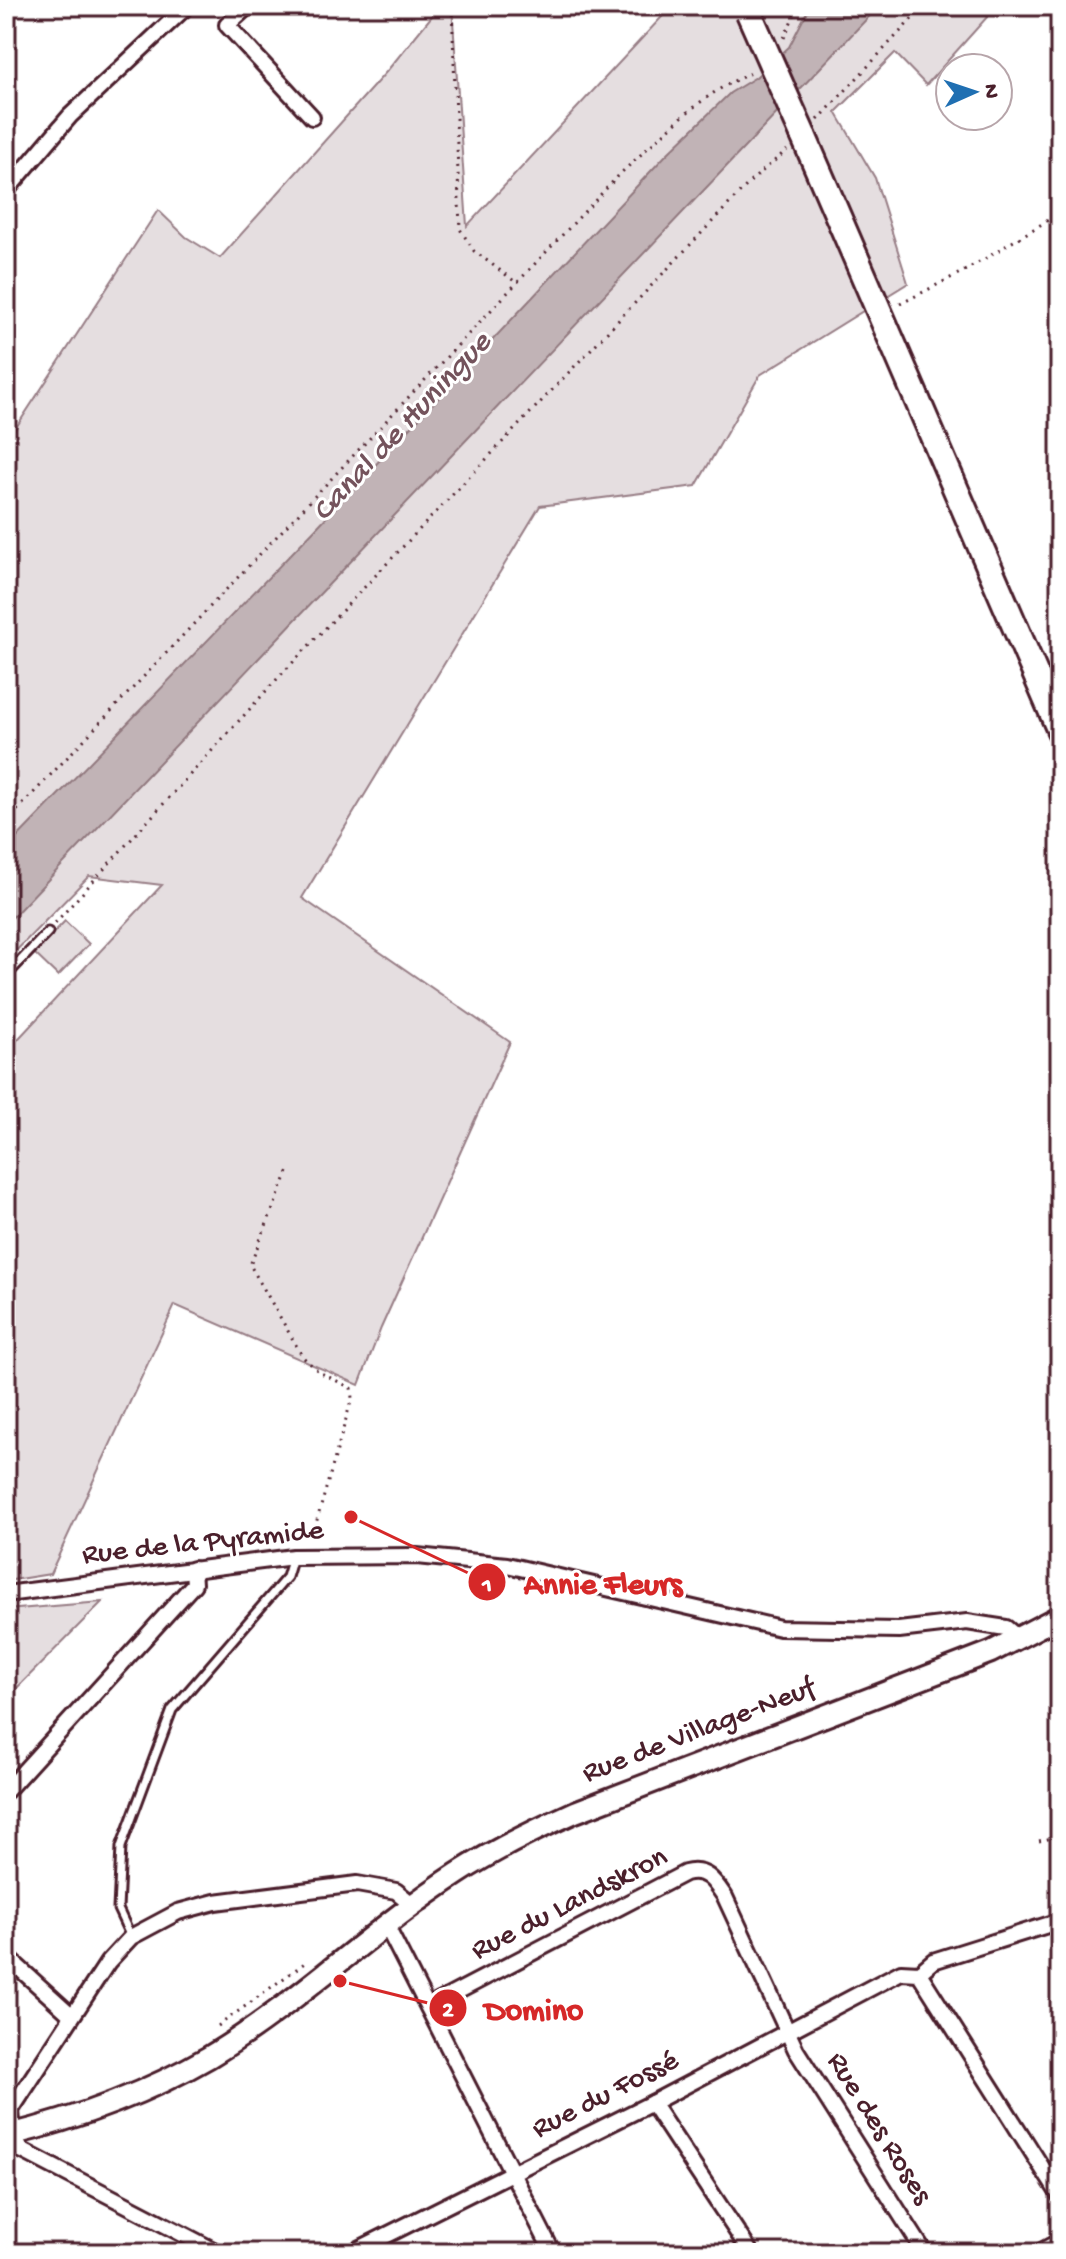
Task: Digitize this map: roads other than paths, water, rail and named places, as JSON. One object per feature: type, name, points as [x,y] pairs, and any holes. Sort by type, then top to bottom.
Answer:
[{"type":"main road","points":[[747,9],[1060,731]]},
{"type":"street","points":[[6,191],[70,116],[187,6]]},
{"type":"street","points":[[248,6],[227,25],[312,117]]},
{"type":"street","name":"Rue de la Pyramide","points":[[6,1594],[301,1557],[417,1556],[507,1565],[780,1628],[899,1630],[967,1622],[1006,1628],[1018,1638]]},
{"type":"street","points":[[6,1791],[194,1584],[193,1569]]},
{"type":"street","name":"Rue de Village-Neuf","points":[[10,2135],[133,2094],[208,2057],[413,1905],[512,1841],[575,1812],[1018,1638],[1060,1616]]},
{"type":"street","name":"Rue du Landskron","points":[[428,2007],[694,1871],[712,1878],[725,1897],[788,2032]]},
{"type":"street","points":[[219,2253],[27,2154],[10,2135],[11,2110],[108,1962],[131,1937],[178,1912],[215,1902],[357,1884],[396,1891],[413,1905]]},
{"type":"street","name":"Rue du Fossé","points":[[351,2253],[652,2103],[901,1972],[919,1973],[933,1961],[1060,1921]]},
{"type":"street","points":[[386,1925],[553,2253]]},
{"type":"street","points":[[6,1956],[72,2016]]},
{"type":"street","points":[[919,1973],[1060,2196]]},
{"type":"street","name":"Rue des Roses","points":[[788,2032],[925,2253]]},
{"type":"street","points":[[652,2103],[751,2253]]},
{"type":"street","points":[[1038,2253],[1060,2241]]},
{"type":"lane","points":[[6,976],[48,932]]},
{"type":"lane","points":[[131,1937],[118,1909],[121,1847],[172,1710],[301,1557]]},
{"type":"place","name":"Annie Fleurs","points":[[351,1517]]},
{"type":"place","name":"Domino","points":[[340,1981]]},
{"type":"water label","name":"Canal de Huningue","points":[[403,428]]}]
